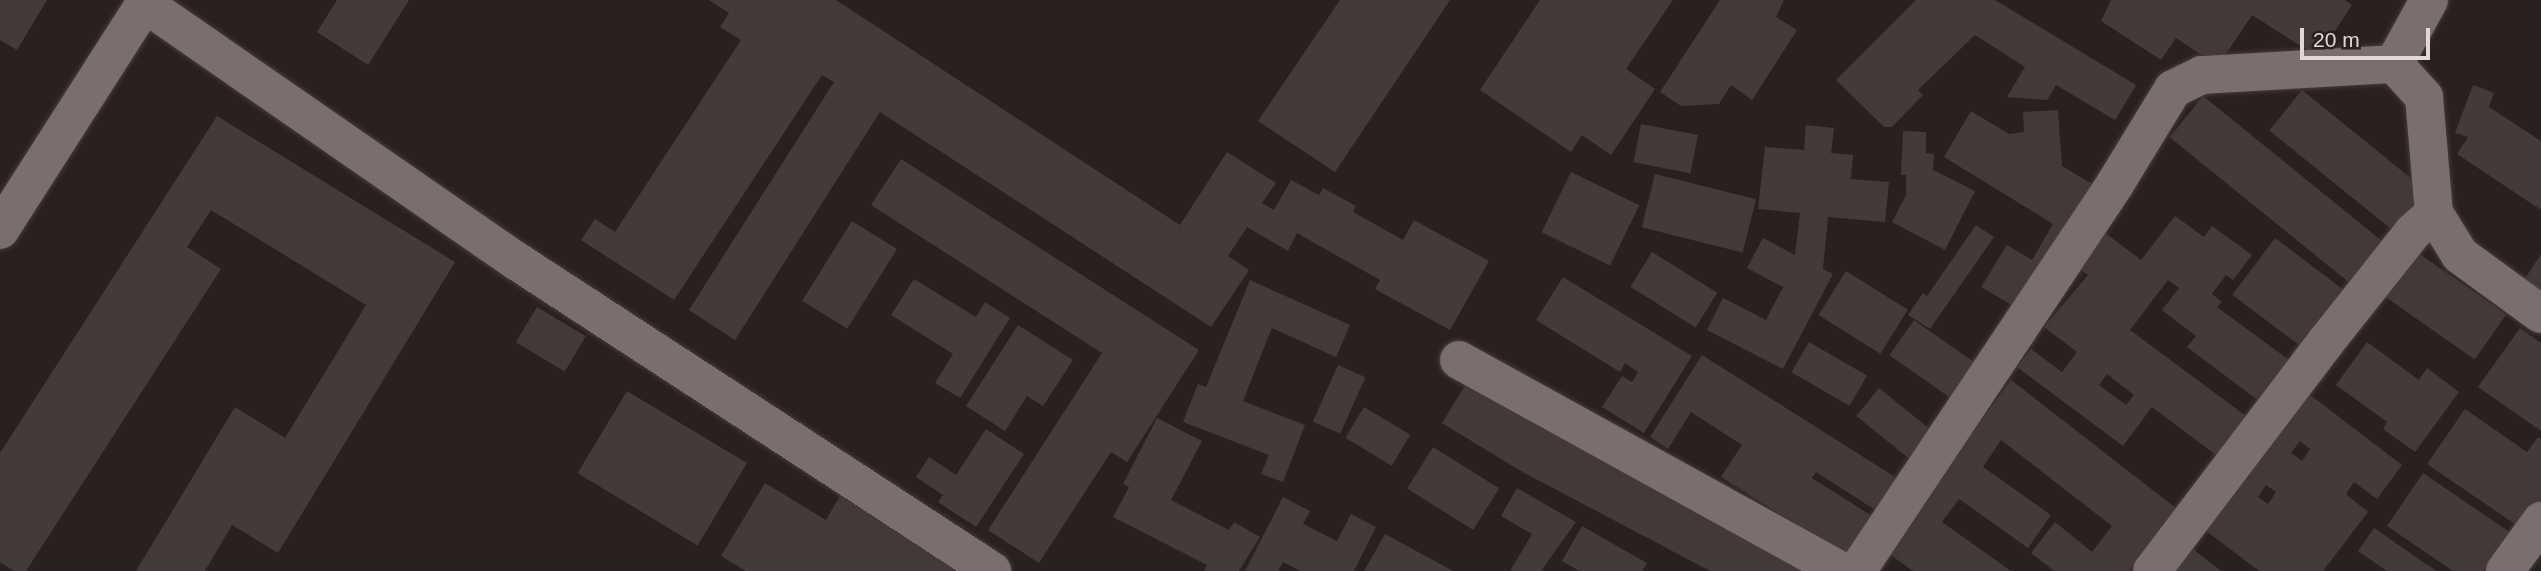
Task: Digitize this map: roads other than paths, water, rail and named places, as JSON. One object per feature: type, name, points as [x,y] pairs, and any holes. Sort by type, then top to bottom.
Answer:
[{"type":"street","points":[[2393,64],[2429,0]]},
{"type":"street","points":[[0,230],[146,2],[518,262],[992,571]]},
{"type":"street","points":[[2393,64],[2424,97],[2434,213],[2460,254],[2541,314]]},
{"type":"street","points":[[1857,571],[2115,184],[2173,89],[2202,75],[2393,64]]},
{"type":"street","points":[[2152,571],[2325,343],[2413,232],[2434,213]]},
{"type":"street","points":[[1459,360],[1841,571]]},
{"type":"street","points":[[2505,571],[2541,521]]}]
